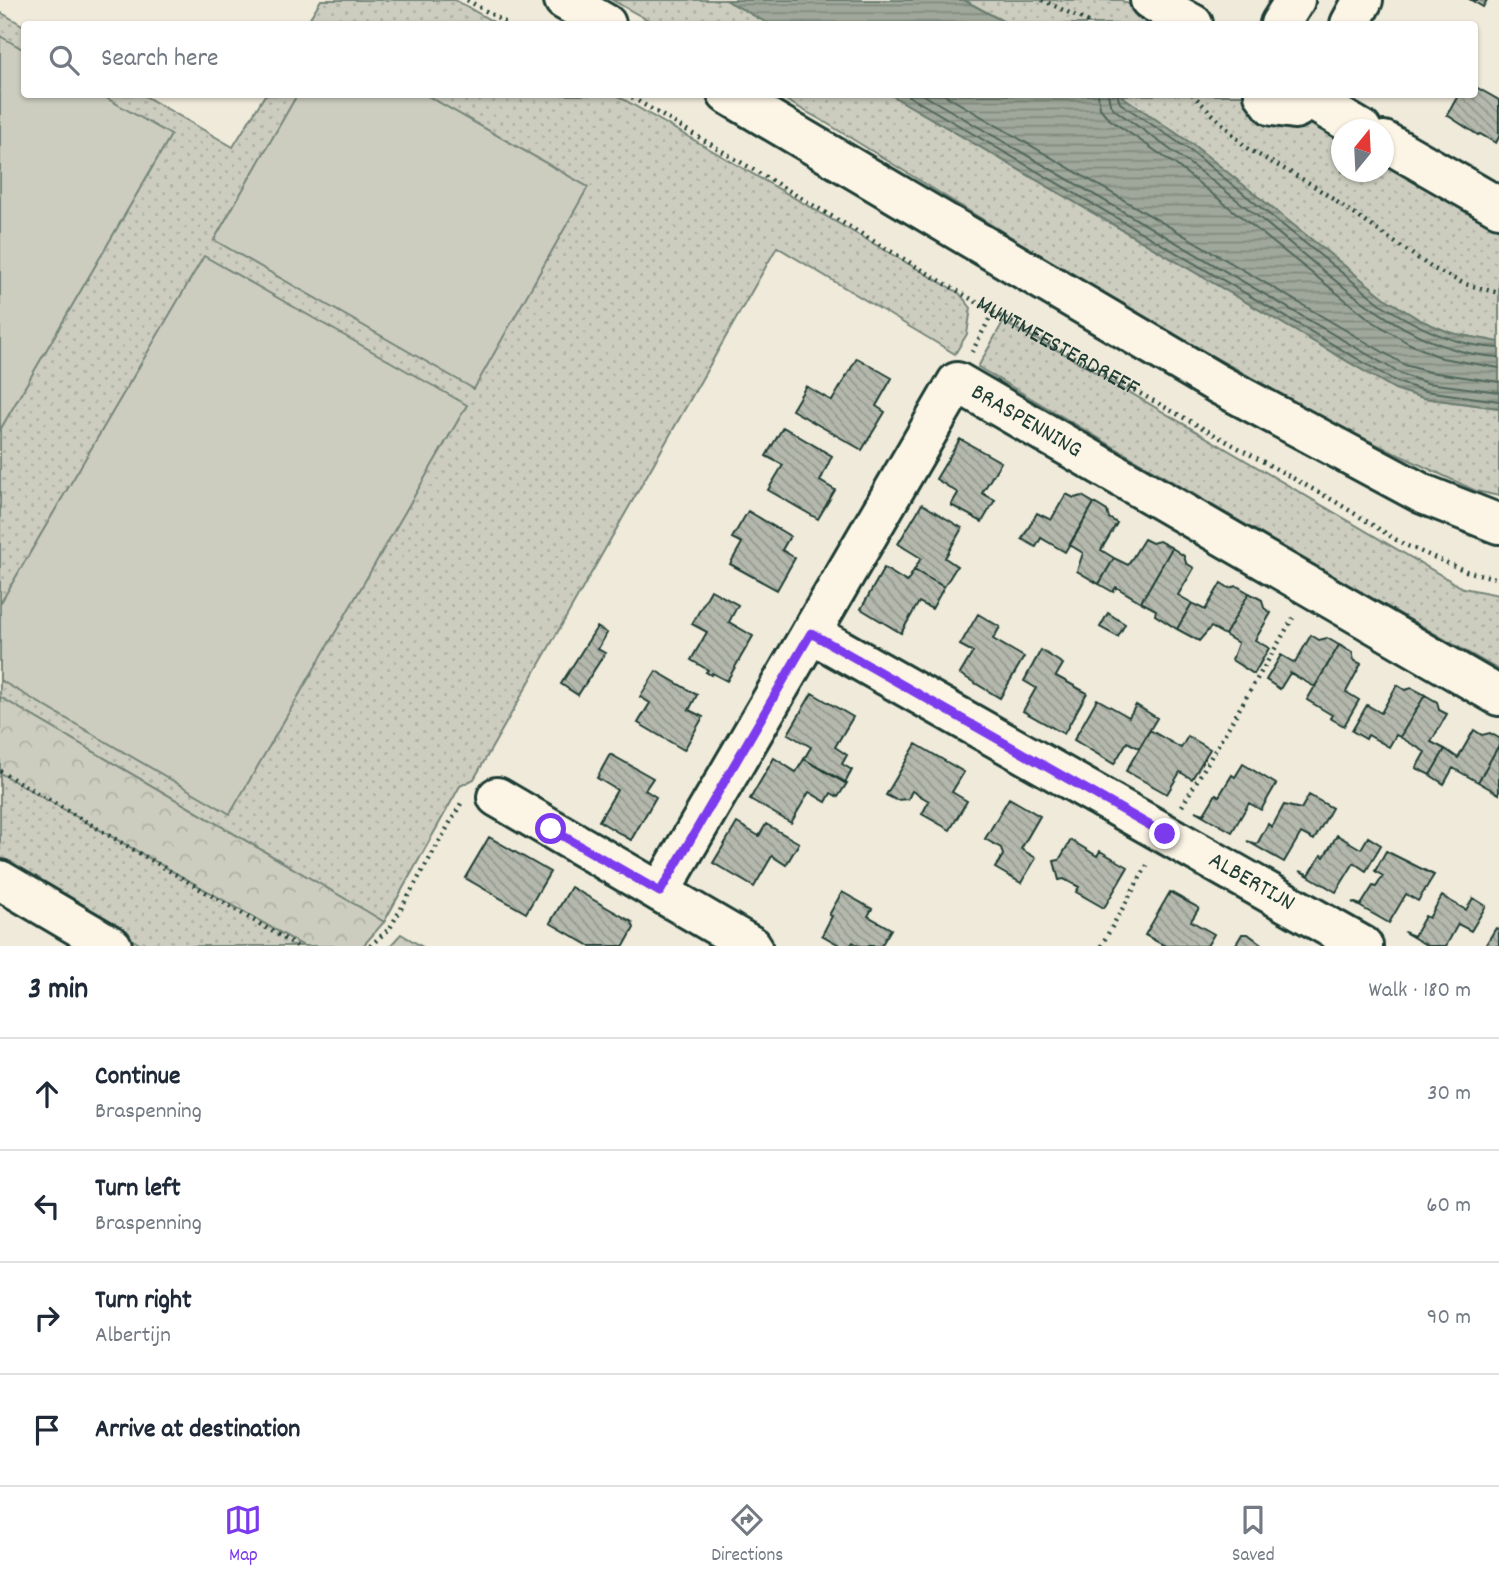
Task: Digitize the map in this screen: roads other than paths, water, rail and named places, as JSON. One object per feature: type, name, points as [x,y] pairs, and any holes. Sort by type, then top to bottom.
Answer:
[{"type":"street","points":[[564,0],[601,21]]},
{"type":"street","points":[[1150,0],[1188,21]]},
{"type":"street","points":[[1282,21],[1295,0]]},
{"type":"street","points":[[1352,21],[1363,0]]},
{"type":"street","name":"MUNTMEESTERDREEF","points":[[734,98],[1218,384],[1423,494],[1499,524]]},
{"type":"street","points":[[1267,98],[1273,106],[1295,109],[1312,98]]},
{"type":"street","points":[[1315,98],[1346,119]]},
{"type":"street","points":[[1394,147],[1499,207]]},
{"type":"street","name":"BRASPENNING","points":[[660,892],[957,382],[1499,696]]},
{"type":"street","name":"ALBERTIJN","points":[[811,633],[1363,946]]},
{"type":"street","points":[[497,797],[752,946]]},
{"type":"street","points":[[0,880],[112,946]]},
{"type":"water","points":[[726,0],[964,0],[1002,21],[764,21]]},
{"type":"water","points":[[896,98],[1124,98],[1192,144],[1386,299],[1420,320],[1451,333],[1499,342],[1499,408],[1423,398],[1395,389]]}]
